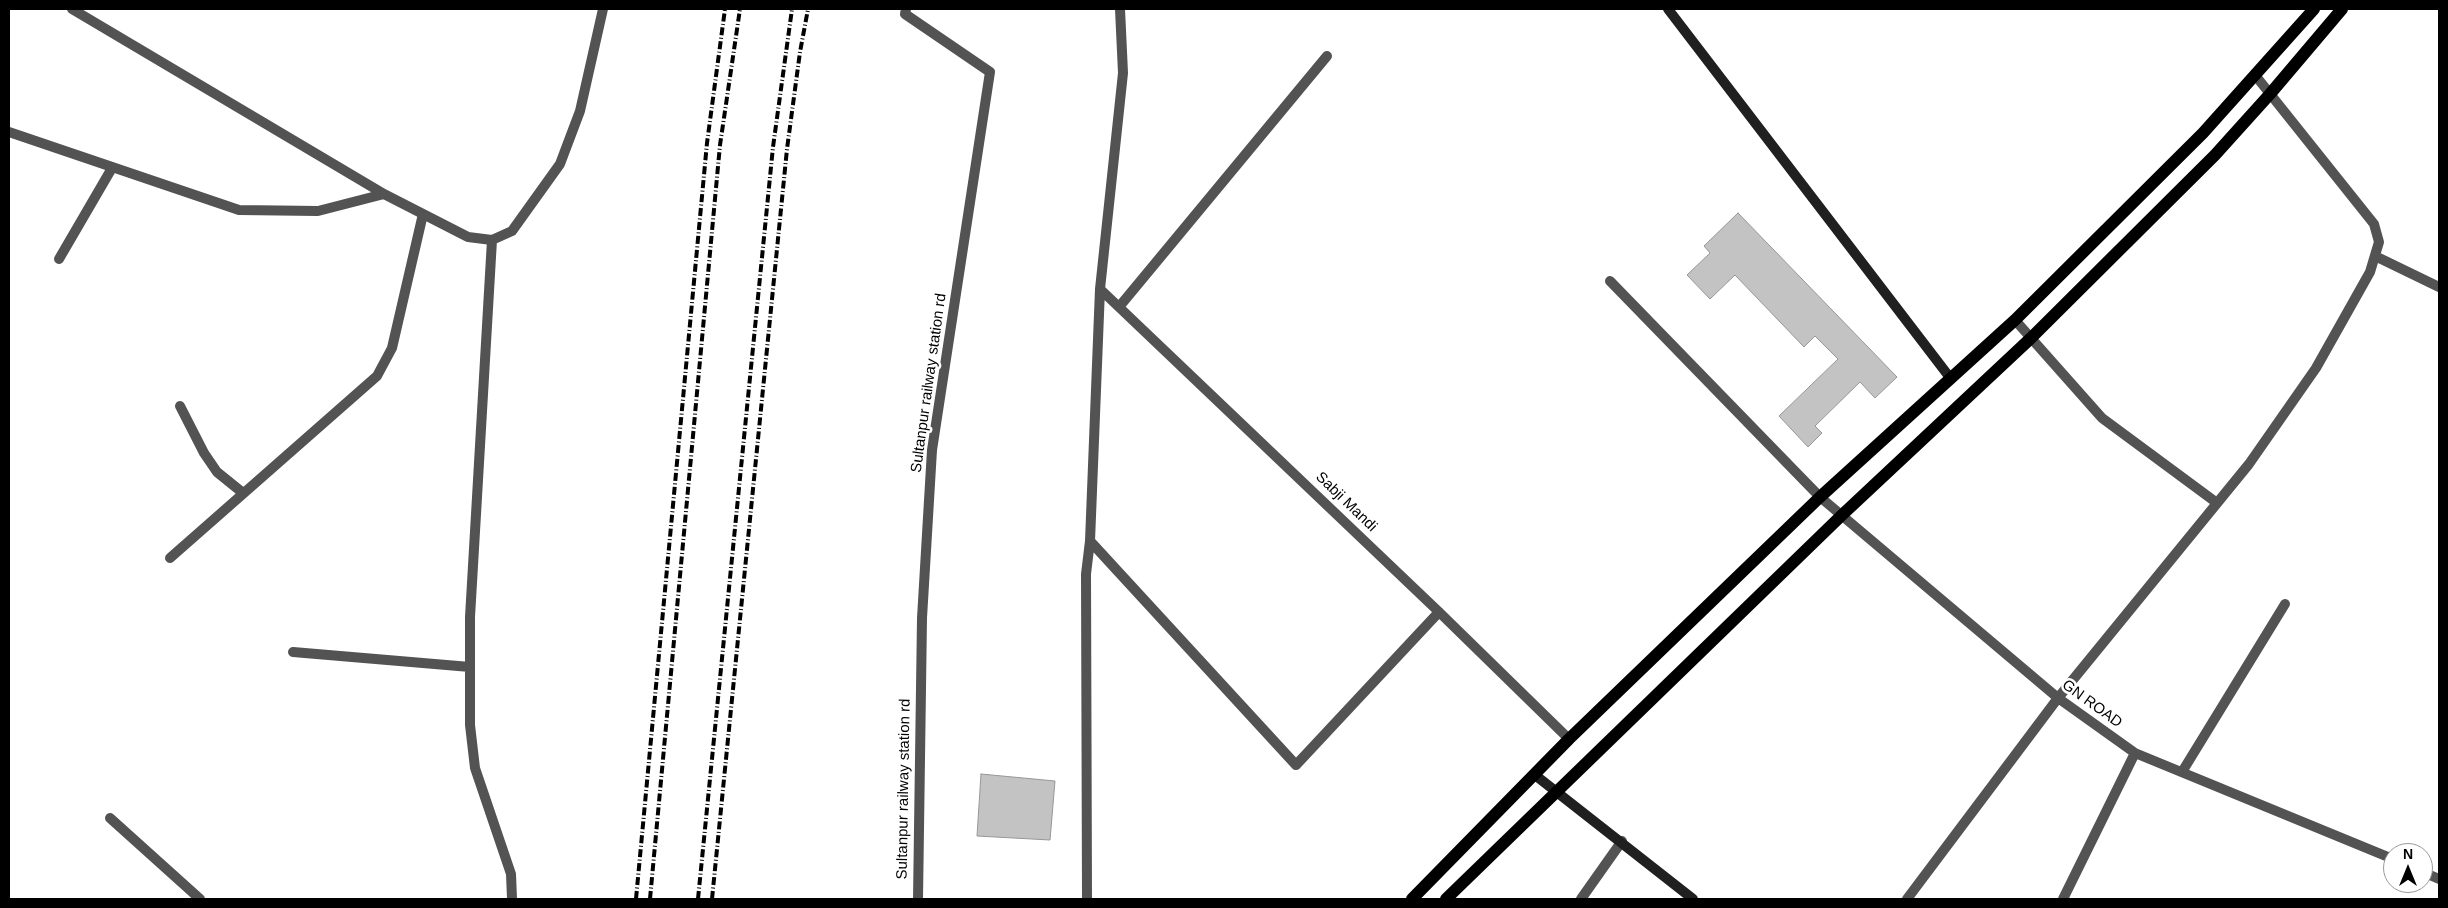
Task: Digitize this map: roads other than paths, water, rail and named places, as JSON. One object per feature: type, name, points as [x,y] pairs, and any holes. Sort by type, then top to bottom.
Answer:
[{"type":"main road","points":[[1412,899],[1569,739],[1820,496],[2015,320],[2203,132],[2314,9]]},
{"type":"main road","points":[[1446,899],[1842,515],[2031,338],[2215,155],[2342,9]]},
{"type":"street","points":[[72,9],[384,194],[468,237],[492,240],[512,231],[560,164],[580,111],[604,9]]},
{"type":"street","name":"Sultanpur railway station rd","points":[[906,9],[905,14],[990,72],[932,450],[922,618],[918,899]]},
{"type":"street","points":[[1087,899],[1086,574],[1090,541],[1100,289],[1123,73],[1120,9]]},
{"type":"street","points":[[1668,9],[1951,379]]},
{"type":"street","points":[[1119,307],[1327,56]]},
{"type":"street","points":[[1907,899],[2058,698],[2249,464],[2316,368],[2370,272],[2379,242],[2374,224],[2255,75]]},
{"type":"street","points":[[9,132],[239,210],[318,211],[384,194]]},
{"type":"street","points":[[59,259],[112,168]]},
{"type":"street","points":[[170,558],[377,376],[392,348],[423,214]]},
{"type":"street","points":[[492,240],[476,492],[470,725],[474,768],[511,874],[512,899]]},
{"type":"street","points":[[2375,256],[2439,287]]},
{"type":"street","name":"GN ROAD","points":[[1610,281],[1820,496],[2058,698],[2136,753],[2383,855]]},
{"type":"street","name":"Sabji Mandi","points":[[1100,289],[1439,612],[1569,739]]},
{"type":"street","points":[[2015,320],[2102,418],[2217,503]]},
{"type":"street","points":[[180,406],[204,453],[217,472],[243,494]]},
{"type":"street","points":[[1090,541],[1296,765],[1439,612]]},
{"type":"street","points":[[2182,772],[2286,604]]},
{"type":"street","points":[[293,652],[470,667]]},
{"type":"street","points":[[2063,899],[2136,753]]},
{"type":"street","points":[[1535,775],[1622,841],[1693,899]]},
{"type":"street","points":[[110,818],[200,899]]},
{"type":"street","points":[[1581,899],[1622,841]]},
{"type":"railway","points":[[636,899],[707,143],[725,9]]},
{"type":"railway","points":[[650,899],[720,145],[740,9]]},
{"type":"railway","points":[[698,899],[773,147],[792,9]]},
{"type":"railway","points":[[712,899],[787,149],[800,52],[808,9]]}]
